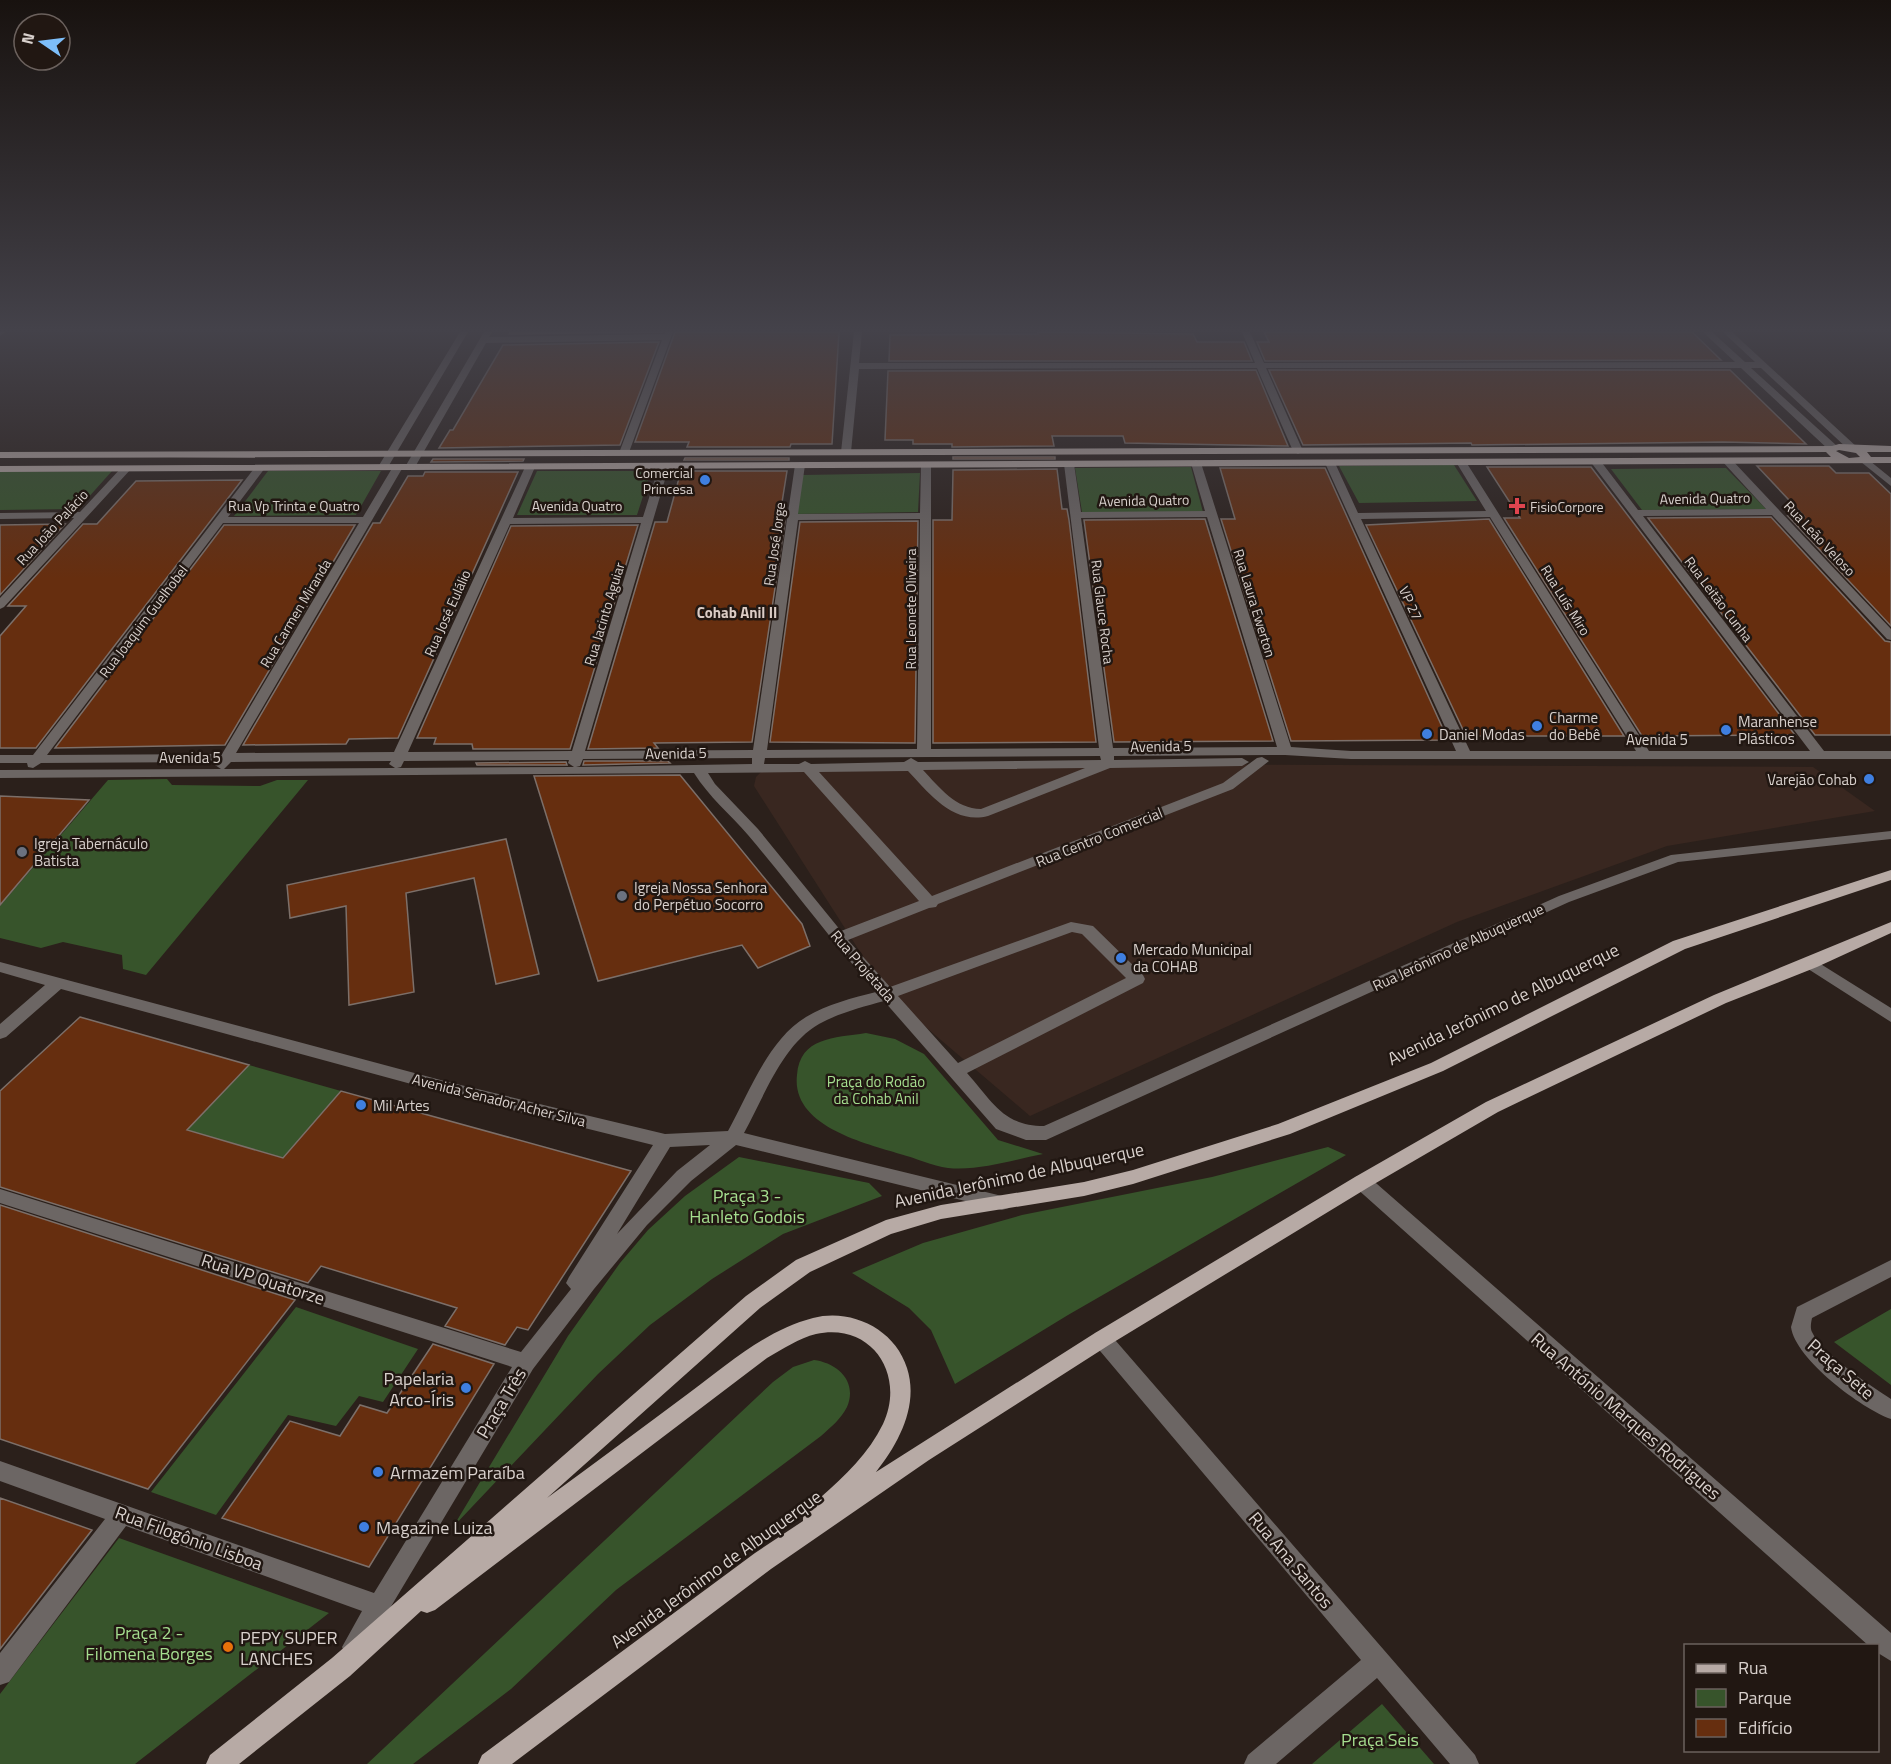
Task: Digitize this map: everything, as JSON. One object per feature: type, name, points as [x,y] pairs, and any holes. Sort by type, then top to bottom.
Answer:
[{"type":"main road","points":[[1853,448],[1866,454],[1865,460]]},
{"type":"main road","points":[[1833,449],[1833,454],[1845,460]]},
{"type":"main road","points":[[2,458],[391,454],[1891,449]]},
{"type":"main road","points":[[1522,450],[1529,462]]},
{"type":"main road","points":[[1248,451],[1252,463]]},
{"type":"main road","points":[[989,452],[990,464]]},
{"type":"main road","points":[[725,466],[729,453]]},
{"type":"main road","points":[[0,469],[1891,460]]},
{"type":"main road","name":"Avenida Jerônimo de Albuquerque","points":[[219,1764],[341,1667],[720,1330],[778,1282],[831,1251],[886,1228],[941,1212],[1084,1189],[1133,1177],[1274,1132],[1437,1067],[1679,945],[1891,875]]},
{"type":"main road","name":"Avenida Jerônimo de Albuquerque","points":[[491,1764],[764,1561],[921,1453],[1102,1339],[1362,1182],[1492,1107],[1720,999],[1811,963],[1891,927]]},
{"type":"main road","points":[[341,1667],[760,1352],[808,1327],[824,1324],[855,1328],[880,1340],[895,1358],[900,1377],[901,1396],[898,1413],[882,1448],[864,1470],[764,1561]]},
{"type":"street","points":[[383,467],[415,414]]},
{"type":"street","name":"Rua Carmen Miranda","points":[[217,773],[367,520],[404,467],[418,454],[441,414]]},
{"type":"street","points":[[624,453],[638,414]]},
{"type":"street","points":[[846,452],[850,414]]},
{"type":"street","points":[[1282,414],[1298,451]]},
{"type":"street","points":[[1795,414],[1833,449]]},
{"type":"street","points":[[1816,414],[1853,448]]},
{"type":"street","name":"Rua Leão Veloso","points":[[1727,460],[1891,636]]},
{"type":"street","points":[[1865,460],[1891,483]]},
{"type":"street","name":"Rua Leitão Cunha","points":[[1595,461],[1820,755]]},
{"type":"street","name":"Rua Luís Miro","points":[[1461,462],[1646,755]]},
{"type":"street","name":"Rua Laura Ewerton","points":[[1196,463],[1285,751]]},
{"type":"street","name":"VP 27","points":[[1330,463],[1465,755]]},
{"type":"street","name":"Rua Glauce Rocha","points":[[1069,464],[1107,758]]},
{"type":"street","name":"Rua José Jorge","points":[[758,762],[800,465]]},
{"type":"street","name":"Rua Leonete Oliveira","points":[[915,758],[926,516],[926,465]]},
{"type":"street","name":"Rua Jacinto Aguiar","points":[[572,771],[664,466]]},
{"type":"street","name":"Rua José Eulálio","points":[[392,772],[530,467]]},
{"type":"street","name":"Rua Joaquim Guelhobel","points":[[26,774],[260,468]]},
{"type":"street","name":"Rua João Palácio","points":[[0,605],[126,469]]},
{"type":"street","name":"Avenida Quatro","points":[[1635,513],[1776,512]]},
{"type":"street","name":"Avenida Quatro","points":[[1076,515],[1212,514]]},
{"type":"street","points":[[1355,516],[1494,514]]},
{"type":"street","points":[[0,516],[84,515]]},
{"type":"street","points":[[793,517],[926,516]]},
{"type":"street","name":"Rua Vp Trinta e Quatro","points":[[220,520],[367,520]]},
{"type":"street","name":"Avenida Quatro","points":[[506,521],[648,520]]},
{"type":"street","name":"Avenida 5","points":[[1107,758],[1285,751],[1351,755],[1891,755]]},
{"type":"street","points":[[794,754],[931,904]]},
{"type":"street","name":"Avenida 5","points":[[0,774],[698,770],[758,762],[794,754],[915,758],[1262,761],[1351,755]]},
{"type":"street","name":"Avenida 5","points":[[0,759],[578,756],[758,762],[808,768],[915,758]]},
{"type":"street","points":[[915,758],[956,810],[973,814],[983,813],[1107,758]]},
{"type":"street","name":"Rua Centro Comercial","points":[[838,938],[931,904],[1228,786],[1262,761]]},
{"type":"street","name":"Rua Projetada","points":[[698,770],[710,787],[753,832],[838,938],[1002,1124],[1026,1133],[1046,1133]]},
{"type":"street","name":"Rua Jerônimo de Albuquerque","points":[[1046,1133],[1564,899],[1676,858],[1891,835]]},
{"type":"street","points":[[526,1363],[587,1283],[640,1220],[684,1176],[733,1137],[760,1084],[792,1037],[811,1021],[836,1009],[887,994],[1071,927],[1087,930],[1137,979],[956,1071]]},
{"type":"street","points":[[1811,963],[1891,1017]]},
{"type":"street","name":"Avenida Senador Acher Silva","points":[[0,968],[448,1088],[665,1141],[733,1137],[1002,1203]]},
{"type":"street","points":[[0,1033],[57,983]]},
{"type":"street","name":"Praça Três","points":[[341,1667],[526,1363],[665,1141]]},
{"type":"street","name":"Rua António Marques Rodrigues","points":[[1362,1182],[1891,1649]]},
{"type":"street","name":"Rua VP Quatorze","points":[[0,1196],[526,1363]]},
{"type":"street","name":"Praça Sete","points":[[1891,1268],[1804,1313],[1800,1324],[1804,1337],[1828,1363],[1891,1410]]},
{"type":"street","name":"Rua Ana Santos","points":[[1102,1339],[1377,1662]]},
{"type":"street","name":"Rua Filogônio Lisboa","points":[[0,1471],[379,1606]]},
{"type":"street","points":[[0,1673],[123,1514]]},
{"type":"street","points":[[1257,1764],[1377,1662],[1466,1764]]},
{"type":"shaded area","name":"Mercado Municipal da COHAB","points":[[1108,764],[1813,767],[1875,811],[1667,846],[1457,922],[1030,1116],[887,994],[754,786],[756,777],[763,770]]},
{"type":"green space","points":[[1454,465],[1477,501],[1359,503],[1339,466]]},
{"type":"green space","points":[[1191,467],[1203,512],[1082,512],[1075,468]]},
{"type":"green space","points":[[1726,468],[1766,509],[1642,510],[1611,469]]},
{"type":"green space","points":[[112,471],[78,509],[0,510],[0,472]]},
{"type":"green space","points":[[268,471],[381,471],[356,515],[234,516]]},
{"type":"green space","points":[[537,471],[651,471],[637,515],[517,515]]},
{"type":"green space","points":[[920,473],[918,512],[795,514],[803,475]]},
{"type":"green space","points":[[167,779],[172,785],[260,786],[277,780],[308,780],[146,975],[123,969],[122,955],[63,942],[41,948],[0,938],[0,906],[108,780]]},
{"type":"green space","name":"Praça do Rodão da Cohab Anil","points":[[866,1033],[895,1039],[924,1054],[998,1140],[1043,1154],[984,1166],[948,1168],[850,1138],[817,1120],[798,1093],[797,1075],[805,1053],[812,1046],[831,1038]]},
{"type":"green space","points":[[249,1065],[341,1091],[283,1158],[187,1130]]},
{"type":"green space","points":[[1328,1147],[1346,1155],[1068,1315],[955,1384],[931,1330],[909,1308],[852,1273],[923,1243],[1022,1215],[1212,1177]]},
{"type":"green space","name":"Praça 3 - Hanleto Godois","points":[[739,1157],[869,1183],[882,1196],[783,1234],[712,1279],[650,1325],[598,1374],[453,1527],[568,1336],[620,1263],[648,1230],[685,1196]]},
{"type":"green space","points":[[296,1307],[418,1349],[383,1402],[359,1396],[336,1426],[288,1415],[216,1515],[151,1492]]},
{"type":"green space","points":[[1891,1309],[1891,1385],[1834,1342]]},
{"type":"green space","points":[[814,1360],[837,1369],[847,1381],[850,1389],[847,1407],[839,1419],[821,1436],[616,1590],[511,1689],[413,1764],[367,1764],[773,1382],[793,1367]]},
{"type":"green space","name":"Praça 2 - Filomena Borges","points":[[119,1538],[329,1613],[135,1764],[0,1764],[0,1694]]},
{"type":"green space","name":"Praça Seis","points":[[1382,1704],[1434,1764],[1312,1764]]},
{"type":"building","points":[[462,414],[632,414],[620,445],[439,448],[450,430],[453,430]]},
{"type":"building","points":[[645,414],[834,414],[832,444],[791,444],[790,447],[687,447],[689,442],[635,442]]},
{"type":"building","points":[[886,414],[1275,414],[1288,446],[1125,443],[1123,436],[1052,436],[1054,446],[952,447],[952,444],[913,444],[913,440],[885,440]]},
{"type":"building","points":[[1289,414],[1776,414],[1806,444],[1723,442],[1303,445]]},
{"type":"building","points":[[953,457],[1055,457],[1055,459],[953,459]]},
{"type":"building","points":[[685,458],[789,458],[789,460],[684,460]]},
{"type":"building","points":[[433,459],[524,459],[523,461],[431,462]]},
{"type":"building","points":[[1757,466],[1829,466],[1836,473],[1869,473],[1891,494],[1891,626],[1788,516],[1804,516]]},
{"type":"building","points":[[1487,467],[1591,467],[1795,735],[1642,736],[1504,518],[1520,518]]},
{"type":"building","points":[[1220,468],[1325,468],[1448,740],[1291,741],[1221,519],[1235,519]]},
{"type":"building","points":[[1057,469],[1062,509],[1067,509],[1069,520],[1096,742],[933,743],[933,520],[952,520],[953,470]]},
{"type":"building","points":[[681,471],[787,471],[779,521],[785,521],[752,742],[654,743],[658,748],[588,749],[655,522],[667,522]]},
{"type":"building","points":[[425,472],[518,472],[398,738],[349,739],[346,744],[243,745],[373,523],[380,523],[408,476],[423,476]]},
{"type":"building","points":[[242,480],[36,748],[0,748],[0,636],[26,606],[8,606],[83,524],[97,524],[136,481]]},
{"type":"building","points":[[1771,517],[1885,641],[1891,642],[1891,735],[1815,735],[1648,518]]},
{"type":"building","points":[[1205,519],[1273,741],[1114,742],[1084,520]]},
{"type":"building","points":[[1489,519],[1624,736],[1466,736],[1366,525]]},
{"type":"building","points":[[918,521],[915,743],[770,742],[800,522]]},
{"type":"building","points":[[65,524],[0,595],[0,525]]},
{"type":"building","points":[[224,525],[355,525],[225,745],[55,748]]},
{"type":"building","points":[[638,525],[570,749],[473,749],[472,744],[434,744],[436,738],[417,738],[511,526]]},
{"type":"building","points":[[584,761],[668,761],[670,763],[583,765]]},
{"type":"building","points":[[566,762],[567,765],[477,765],[476,763]]},
{"type":"building","points":[[680,775],[802,924],[810,946],[758,968],[742,945],[598,981],[534,776]]},
{"type":"building","name":"Igreja Tabernáculo Batista","points":[[0,796],[89,800],[0,905]]},
{"type":"building","points":[[506,839],[539,974],[496,984],[474,878],[406,893],[414,992],[349,1005],[346,906],[290,918],[287,885]]},
{"type":"building","points":[[80,1017],[249,1065],[187,1130],[283,1158],[341,1091],[631,1171],[528,1330],[517,1327],[505,1345],[445,1326],[457,1308],[321,1266],[308,1283],[0,1187],[0,1091]]},
{"type":"building","points":[[0,1205],[295,1300],[148,1489],[0,1439]]},
{"type":"building","points":[[433,1344],[494,1364],[369,1567],[222,1518],[290,1421],[340,1436],[360,1405],[387,1413]]},
{"type":"building","points":[[0,1498],[92,1530],[0,1649]]},
{"type":"place","name":"Comercial Princesa","points":[[705,480]]},
{"type":"place","name":"FisioCorpore","points":[[1517,506]]},
{"type":"place","name":"Charme do Bebê","points":[[1537,726]]},
{"type":"place","name":"Maranhense Plásticos","points":[[1726,730]]},
{"type":"place","name":"Daniel Modas","points":[[1427,734]]},
{"type":"place","name":"Varejão Cohab","points":[[1869,779]]},
{"type":"place","name":"Igreja Tabernáculo Batista","points":[[22,852]]},
{"type":"place","name":"Igreja Nossa Senhora do Perpétuo Socorro","points":[[622,896]]},
{"type":"place","name":"Mercado Municipal da COHAB","points":[[1121,958]]},
{"type":"place","name":"Mil Artes","points":[[361,1105]]},
{"type":"place","name":"Papelaria Arco-Íris","points":[[466,1388]]},
{"type":"place","name":"Armazém Paraíba","points":[[378,1472]]},
{"type":"place","name":"Magazine Luiza","points":[[364,1527]]},
{"type":"place","name":"PEPY SUPER LANCHES","points":[[228,1647]]},
{"type":"district","name":"Cohab Anil II","points":[[737,612]]}]
